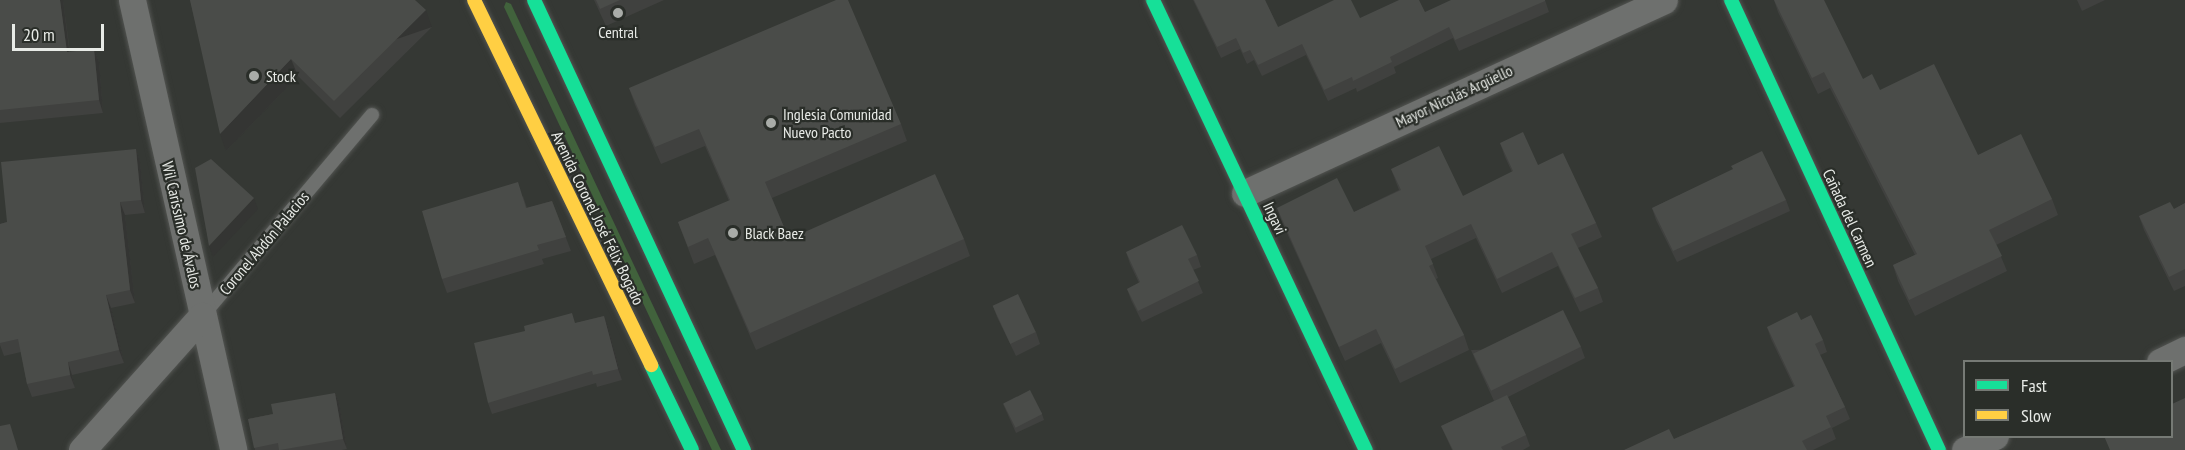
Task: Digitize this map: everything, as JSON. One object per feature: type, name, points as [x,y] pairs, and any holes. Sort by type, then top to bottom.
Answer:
[{"type":"street","name":"Wil Carissimo de Ávalos","points":[[132,0],[232,450]]},
{"type":"street","name":"Avenida Coronel José Félix Bogado","points":[[474,0],[692,450]]},
{"type":"street","name":"Avenida Coronel José Félix Bogado","points":[[534,0],[744,450]]},
{"type":"street","name":"Ingavi","points":[[1153,0],[1366,450]]},
{"type":"street","name":"Mayor Nicolás Argüello","points":[[1245,193],[1664,0]]},
{"type":"street","name":"Cañada del Carmen","points":[[1731,0],[1939,450]]},
{"type":"street","name":"Coronel Abdón Palacios","points":[[82,450],[202,316]]},
{"type":"street","points":[[2164,360],[2185,350]]},
{"type":"street","points":[[1965,450],[1991,438]]},
{"type":"lane","name":"Coronel Abdón Palacios","points":[[202,316],[372,115]]},
{"type":"green space","points":[[506,2],[511,4],[721,450],[712,450],[504,7]]},
{"type":"building","points":[[0,0],[60,0],[67,52],[94,49],[99,100],[0,110]]},
{"type":"building","name":"Stock","points":[[190,0],[415,0],[426,10],[334,101],[291,59],[220,134]]},
{"type":"building","points":[[596,0],[620,0],[600,9]]},
{"type":"building","points":[[836,0],[848,0],[901,124],[765,182],[789,239],[935,174],[964,239],[750,333],[708,238],[688,247],[678,222],[730,200],[699,129],[655,147],[629,88]]},
{"type":"building","points":[[1194,0],[1265,0],[1278,27],[1334,0],[1351,0],[1360,18],[1399,0],[1419,0],[1425,12],[1451,0],[1545,1],[1455,40],[1449,27],[1390,57],[1392,62],[1353,81],[1352,77],[1324,90],[1302,44],[1258,65],[1250,50],[1243,53],[1236,38],[1217,47]]},
{"type":"building","points":[[1774,0],[1824,0],[1863,79],[1872,74],[1880,90],[1934,64],[1978,155],[2021,134],[2052,199],[1989,230],[2002,256],[1909,300],[1893,265],[1917,254],[1824,72],[1812,78]]},
{"type":"building","points":[[1523,132],[1538,165],[1563,153],[1596,223],[1571,234],[1598,288],[1575,298],[1552,252],[1497,279],[1471,224],[1425,246],[1433,264],[1429,266],[1464,335],[1395,369],[1376,329],[1339,347],[1277,208],[1337,178],[1354,212],[1401,190],[1391,169],[1439,146],[1463,196],[1513,171],[1500,143]]},
{"type":"building","points":[[136,149],[141,200],[120,202],[130,290],[106,295],[119,350],[68,362],[70,375],[27,384],[18,339],[0,343],[0,224],[7,222],[1,162]]},
{"type":"building","points":[[1762,151],[1786,200],[1673,251],[1652,208],[1733,169],[1731,166]]},
{"type":"building","points":[[211,159],[254,198],[209,246],[195,168]]},
{"type":"building","points":[[518,182],[526,208],[552,201],[566,237],[537,245],[539,250],[442,279],[422,211]]},
{"type":"building","points":[[2170,202],[2174,209],[2185,203],[2185,269],[2169,277],[2139,216]]},
{"type":"building","points":[[1182,225],[1197,255],[1188,259],[1199,281],[1138,311],[1127,289],[1140,282],[1126,252]]},
{"type":"building","points":[[1018,294],[1036,332],[1010,344],[993,306]]},
{"type":"building","points":[[1563,310],[1581,347],[1491,391],[1473,354]]},
{"type":"building","points":[[1797,312],[1801,320],[1811,315],[1823,340],[1815,344],[1845,407],[1826,416],[1831,427],[1802,441],[1807,450],[1624,450],[1669,429],[1674,439],[1795,386],[1767,327]]},
{"type":"building","points":[[572,313],[575,323],[604,316],[618,369],[593,375],[592,371],[488,403],[474,343],[525,331],[524,326]]},
{"type":"building","points":[[1030,390],[1042,414],[1016,428],[1003,404]]},
{"type":"building","points":[[335,393],[343,439],[280,450],[278,443],[254,448],[248,419],[273,414],[271,404]]},
{"type":"building","points":[[1507,395],[1526,435],[1501,447],[1503,450],[1453,450],[1441,426]]},
{"type":"building","points":[[2185,398],[2185,450],[2110,450],[2105,438],[2173,438],[2173,404]]},
{"type":"building","points":[[10,424],[18,450],[0,450],[0,426]]},
{"type":"traffic: fast","points":[[534,0],[744,450]]},
{"type":"traffic: fast","points":[[1153,0],[1366,450]]},
{"type":"traffic: fast","points":[[1731,0],[1939,450]]},
{"type":"traffic: fast","points":[[651,365],[692,450]]},
{"type":"traffic: slow","points":[[474,0],[651,365]]},
{"type":"place","name":"Central","points":[[618,13]]},
{"type":"place","name":"Stock","points":[[254,76]]},
{"type":"place","name":"Inglesia Comunidad Nuevo Pacto","points":[[771,123]]},
{"type":"place","name":"Black Baez","points":[[733,233]]}]
